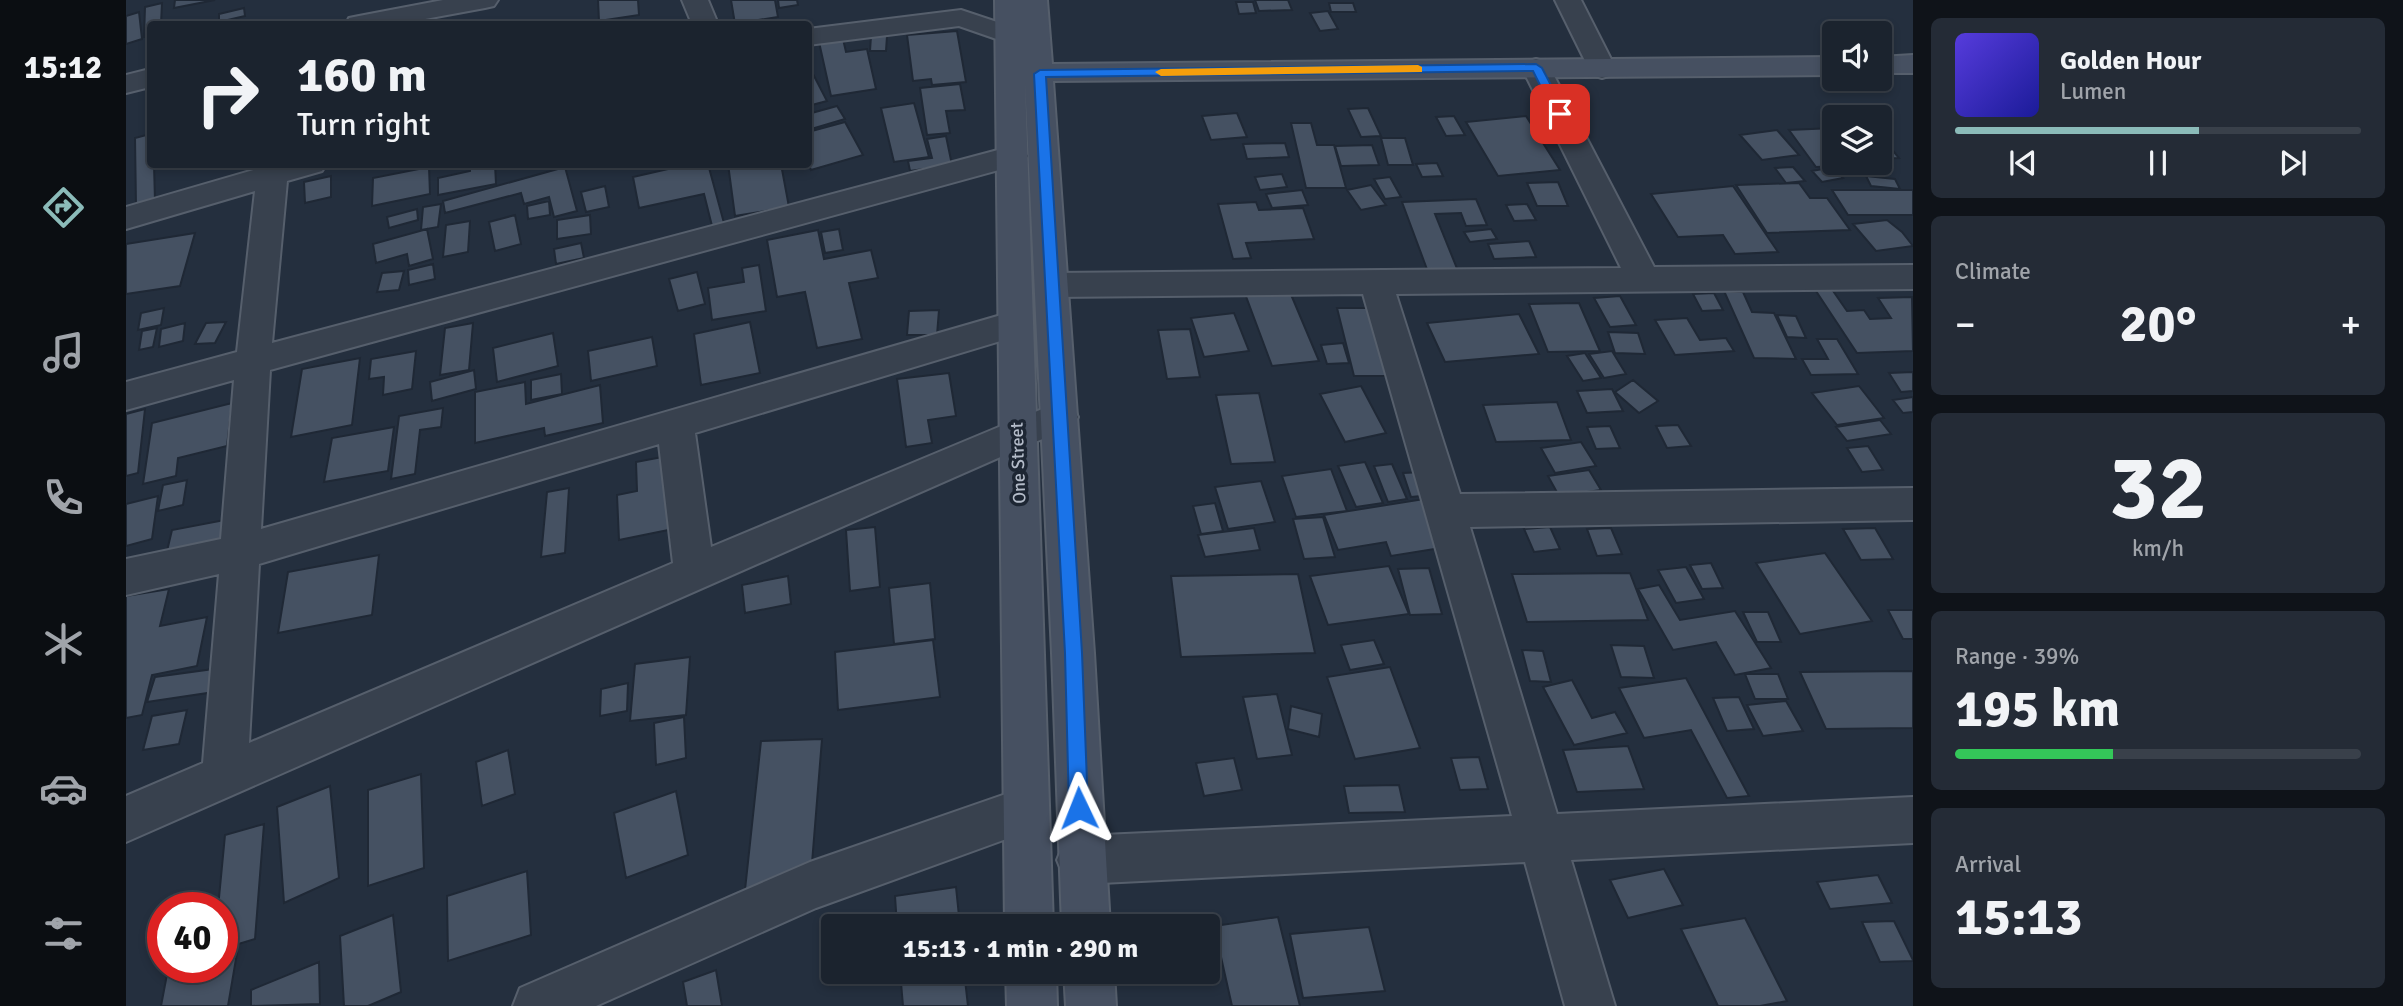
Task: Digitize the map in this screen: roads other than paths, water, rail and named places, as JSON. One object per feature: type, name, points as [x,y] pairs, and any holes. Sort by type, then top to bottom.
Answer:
[{"type":"street","points":[[349,0],[356,21]]},
{"type":"street","points":[[373,21],[485,0]]},
{"type":"street","points":[[695,0],[704,21]]},
{"type":"street","name":"One Street","points":[[1034,0],[1017,24],[1053,285],[1085,914]]},
{"type":"street","points":[[1567,0],[1602,69]]},
{"type":"street","points":[[812,37],[961,18],[1017,24]]},
{"type":"street","points":[[1892,65],[1913,64]]},
{"type":"street","points":[[1024,73],[1822,65]]},
{"type":"street","points":[[1536,68],[1643,278]]},
{"type":"street","name":"One Street","points":[[1024,73],[1013,156],[1030,914]]},
{"type":"street","points":[[126,84],[147,79]]},
{"type":"street","points":[[126,396],[253,364],[1013,156]]},
{"type":"street","points":[[126,218],[298,168]]},
{"type":"street","points":[[225,775],[253,364],[272,176]]},
{"type":"street","points":[[1053,285],[1913,277]]},
{"type":"street","points":[[1376,283],[1446,511],[1590,1006]]},
{"type":"street","points":[[126,578],[241,552],[1015,324]]},
{"type":"street","points":[[126,819],[694,572],[1060,417]]},
{"type":"street","points":[[675,423],[694,572]]},
{"type":"street","points":[[1446,511],[1913,503]]},
{"type":"street","points":[[538,1006],[810,886],[1026,810]]},
{"type":"street","points":[[1081,860],[1913,820]]},
{"type":"street","points":[[1031,984],[1032,1006]]},
{"type":"street","points":[[1090,984],[1091,1006]]}]
